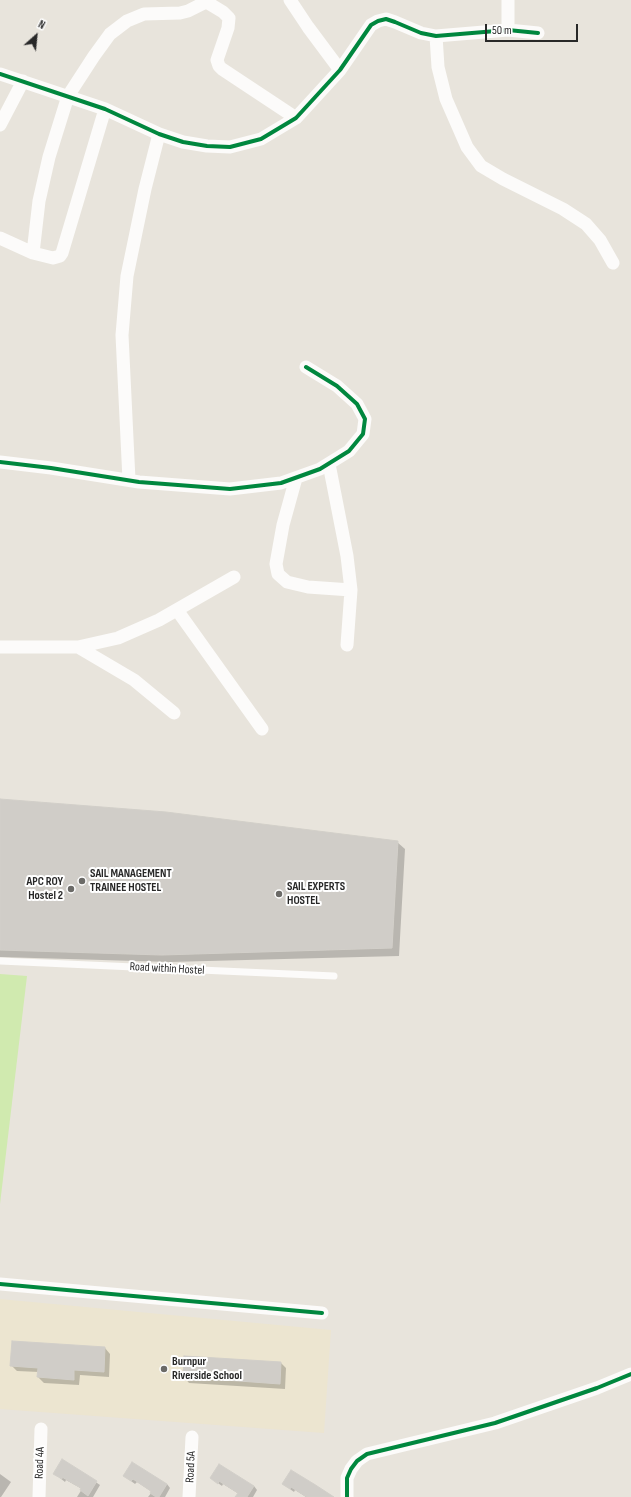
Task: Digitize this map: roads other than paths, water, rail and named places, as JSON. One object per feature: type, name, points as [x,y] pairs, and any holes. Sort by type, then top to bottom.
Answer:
[{"type":"street","points":[[290,0],[340,70]]},
{"type":"street","points":[[508,0],[508,30]]},
{"type":"street","points":[[33,253],[39,201],[49,157],[68,96],[110,34],[127,21],[144,14],[188,11],[209,2],[227,15],[230,22],[218,60],[219,66],[296,118]]},
{"type":"street","points":[[0,74],[105,109],[159,134],[182,142],[207,146],[230,147],[262,139],[296,118],[340,70],[372,25],[378,21],[386,19],[421,33],[436,36],[508,30],[538,33]]},
{"type":"street","points":[[436,36],[438,67],[446,99],[467,147],[481,166],[503,179],[563,209],[586,224],[600,240],[613,263]]},
{"type":"street","points":[[0,125],[23,81]]},
{"type":"street","points":[[0,238],[33,253],[53,258],[56,258],[62,253],[105,109]]},
{"type":"street","points":[[129,480],[122,335],[127,276],[145,189],[159,134]]},
{"type":"street","points":[[0,462],[129,480],[230,489],[281,483],[320,469],[329,464],[349,451],[363,434],[365,419],[356,404],[337,386],[306,367]]},
{"type":"street","points":[[329,464],[347,556],[351,590],[347,645]]},
{"type":"street","points":[[296,478],[276,564],[278,574],[287,582],[308,587],[351,590]]},
{"type":"street","points":[[0,647],[78,647],[118,638],[159,620],[234,577]]},
{"type":"street","points":[[176,610],[262,729]]},
{"type":"street","points":[[78,647],[134,680],[174,713]]},
{"type":"street","points":[[0,1284],[322,1313]]},
{"type":"street","points":[[347,1497],[347,1478],[351,1469],[367,1454],[495,1423],[597,1388],[631,1374]]},
{"type":"street","name":"Road 4A","points":[[39,1497],[41,1429]]},
{"type":"street","name":"Road 5A","points":[[190,1497],[192,1437]]},
{"type":"lane","name":"Road within Hostel","points":[[0,961],[334,976]]},
{"type":"place","name":"SAIL MANAGEMENT TRAINEE HOSTEL","points":[[82,881]]},
{"type":"place","name":"APC ROY Hostel 2","points":[[71,889]]},
{"type":"place","name":"SAIL EXPERTS HOSTEL","points":[[279,894]]},
{"type":"place","name":"Burnpur Riverside School","points":[[164,1369]]}]
